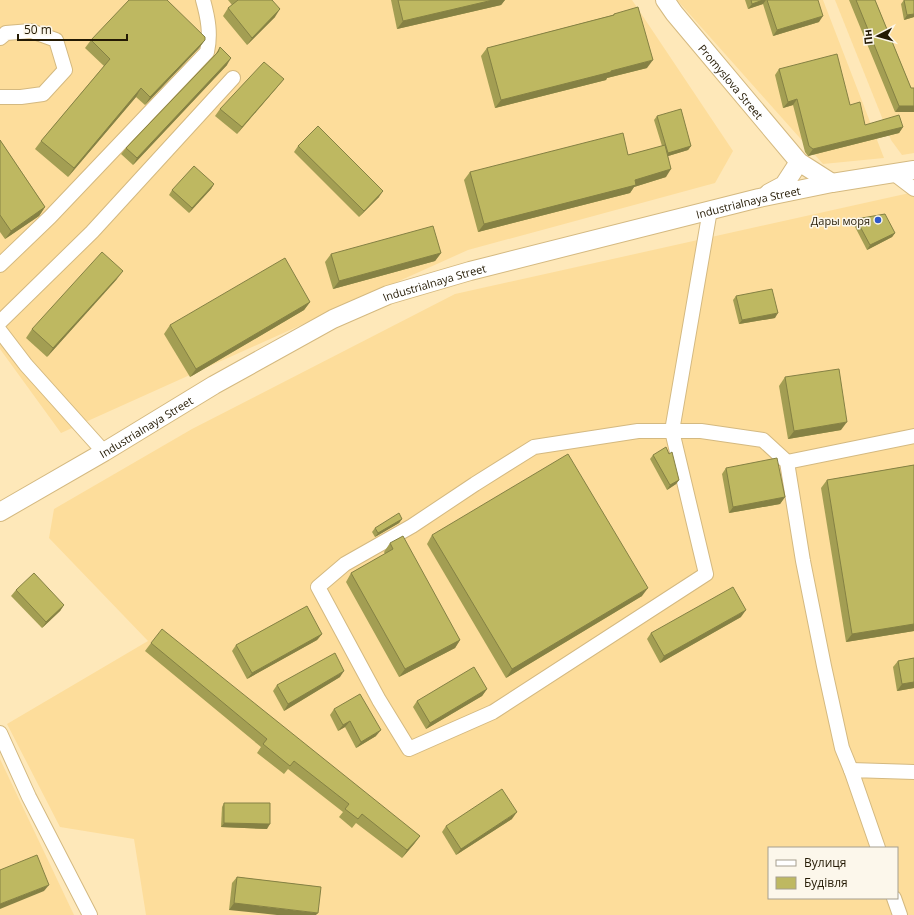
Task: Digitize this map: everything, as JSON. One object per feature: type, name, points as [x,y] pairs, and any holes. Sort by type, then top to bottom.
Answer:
[{"type":"main road","name":"Promyslova Street","points":[[665,0],[674,13],[799,162],[832,183]]},
{"type":"main road","points":[[759,198],[784,185],[799,162]]},
{"type":"main road","name":"Industrialnaya Street","points":[[0,512],[104,452],[214,385],[333,319],[388,295],[470,271],[759,198],[832,183],[914,170]]},
{"type":"street","points":[[0,264],[55,211],[207,52],[209,42],[208,19],[203,0]]},
{"type":"street","points":[[0,38],[6,33],[31,31],[56,40],[65,70],[43,94],[21,97],[0,97]]},
{"type":"street","points":[[0,322],[92,232],[232,78]]},
{"type":"street","points":[[893,173],[914,189]]},
{"type":"street","points":[[710,210],[672,431],[706,574],[493,712],[409,749],[379,700],[318,587],[344,564],[412,526],[534,448],[638,431],[672,431],[701,431],[763,440],[787,462],[803,561],[842,748],[878,847]]},
{"type":"street","points":[[0,331],[26,366],[104,452]]},
{"type":"street","points":[[787,462],[914,436]]},
{"type":"street","points":[[0,733],[29,797],[90,915]]},
{"type":"street","points":[[851,770],[914,772]]},
{"type":"street","points":[[894,899],[900,915]]},
{"type":"shaded area","points":[[0,0],[632,0],[733,151],[715,183],[468,250],[61,433],[0,349]]},
{"type":"shaded area","points":[[677,0],[823,0],[884,158],[823,164]]},
{"type":"shaded area","points":[[835,0],[914,0],[914,153],[902,155],[891,140]]},
{"type":"shaded area","points":[[914,192],[914,915],[146,915],[134,839],[60,827],[7,724],[148,641],[49,538],[54,509],[192,429],[455,294]]},
{"type":"shaded area","points":[[0,759],[74,915],[0,915]]},
{"type":"building","points":[[129,0],[167,0],[205,37],[205,40],[150,97],[141,88],[74,168],[41,141],[110,59],[91,40]]},
{"type":"building","points":[[238,0],[272,0],[280,9],[252,38],[228,8]]},
{"type":"building","points":[[398,0],[493,0],[403,21]]},
{"type":"building","points":[[751,0],[763,0],[752,4]]},
{"type":"building","points":[[767,0],[818,0],[823,16],[777,30]]},
{"type":"building","points":[[856,0],[875,0],[911,88],[914,88],[914,106],[899,106]]},
{"type":"building","points":[[904,0],[914,0],[914,14],[907,15]]},
{"type":"building","points":[[638,7],[653,60],[501,100],[487,48],[614,15]]},
{"type":"building","points":[[220,47],[231,58],[137,158],[126,148],[218,52]]},
{"type":"building","points":[[837,54],[850,105],[860,102],[865,125],[899,115],[903,127],[813,149],[809,146],[797,99],[788,102],[779,69]]},
{"type":"building","points":[[264,62],[284,79],[242,127],[220,109]]},
{"type":"building","points":[[681,109],[691,146],[668,153],[657,116]]},
{"type":"building","points":[[318,126],[383,191],[364,211],[298,146]]},
{"type":"building","points":[[623,133],[628,155],[665,145],[671,169],[635,180],[636,185],[484,224],[470,172]]},
{"type":"building","points":[[0,140],[45,207],[11,231],[0,215]]},
{"type":"building","points":[[194,166],[214,184],[192,208],[172,190]]},
{"type":"building","points":[[885,214],[895,233],[870,245],[856,219]]},
{"type":"building","points":[[433,226],[441,253],[339,281],[331,254]]},
{"type":"building","points":[[102,252],[123,271],[53,348],[32,329]]},
{"type":"building","points":[[285,258],[310,302],[196,369],[170,325]]},
{"type":"building","points":[[772,289],[778,313],[742,320],[736,296]]},
{"type":"building","points":[[839,369],[847,422],[794,431],[785,377]]},
{"type":"building","points":[[666,447],[669,454],[672,452],[679,480],[670,485],[653,455]]},
{"type":"building","points":[[568,454],[648,588],[512,669],[432,535]]},
{"type":"building","points":[[777,458],[785,497],[733,507],[726,468]]},
{"type":"building","points":[[914,465],[914,624],[852,634],[827,480]]},
{"type":"building","points":[[399,513],[402,519],[378,533],[375,528]]},
{"type":"building","points":[[403,536],[460,640],[405,669],[351,573],[393,549],[390,543]]},
{"type":"building","points":[[34,573],[64,605],[46,622],[16,590]]},
{"type":"building","points":[[733,587],[746,610],[664,656],[651,633]]},
{"type":"building","points":[[307,606],[322,634],[252,673],[236,645]]},
{"type":"building","points":[[162,629],[420,836],[407,850],[362,814],[358,819],[345,809],[349,804],[294,761],[290,766],[263,744],[267,739],[151,643]]},
{"type":"building","points":[[335,653],[344,671],[288,704],[277,685]]},
{"type":"building","points":[[914,658],[914,682],[902,684],[898,661]]},
{"type":"building","points":[[474,667],[487,689],[430,723],[417,701]]},
{"type":"building","points":[[360,694],[381,730],[361,742],[350,721],[343,725],[334,709]]},
{"type":"building","points":[[502,789],[517,812],[461,849],[446,826]]},
{"type":"building","points":[[224,803],[270,803],[270,824],[224,823]]},
{"type":"building","points":[[37,855],[49,885],[0,904],[0,870]]},
{"type":"building","points":[[237,877],[321,887],[318,913],[234,903]]},
{"type":"place","name":"Дары моря","points":[[878,220]]}]
